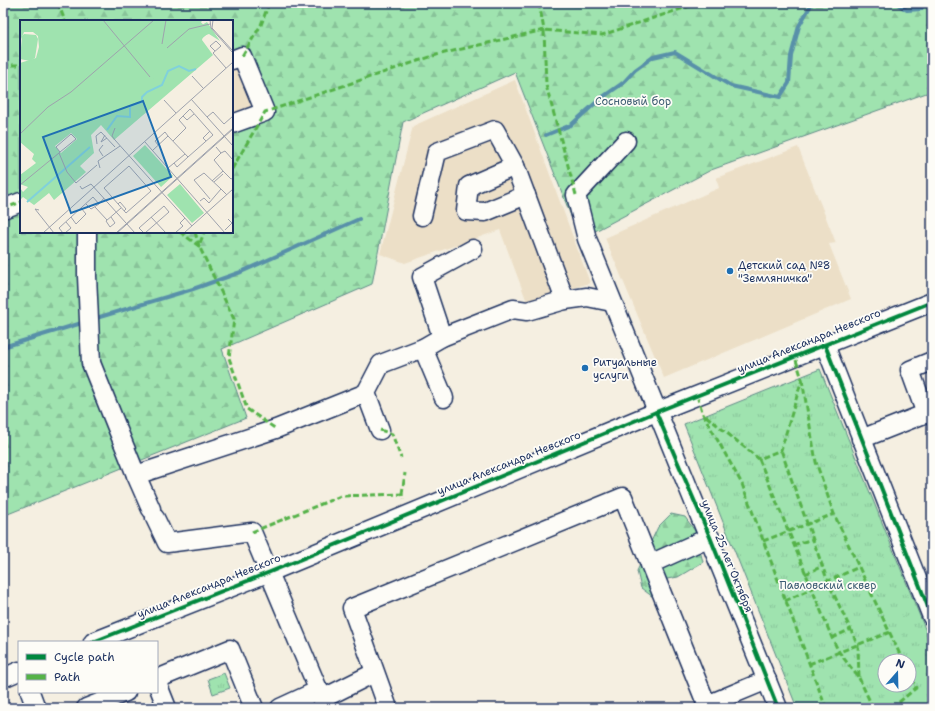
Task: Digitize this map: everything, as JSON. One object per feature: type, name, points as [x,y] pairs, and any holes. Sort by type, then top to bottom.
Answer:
[{"type":"street","points":[[233,60],[242,56],[265,112],[233,124]]},
{"type":"street","points":[[422,216],[437,152],[495,130],[515,166],[565,300]]},
{"type":"street","name":"улица 25 лет Октября","points":[[626,141],[576,195],[587,239],[656,412],[710,537],[778,708]]},
{"type":"street","points":[[515,166],[470,186],[466,211],[485,212],[526,195]]},
{"type":"street","points":[[3,209],[20,202]]},
{"type":"street","points":[[87,233],[87,276],[91,363],[136,475],[167,543],[252,532],[322,699]]},
{"type":"street","points":[[442,337],[422,277],[472,249]]},
{"type":"street","points":[[136,475],[276,429],[366,393],[381,364],[423,348],[442,337],[513,309],[527,311],[565,300],[587,297],[612,302]]},
{"type":"street","name":"улица Александра Невского","points":[[96,641],[270,572],[656,412],[932,302]]},
{"type":"street","points":[[825,345],[932,617]]},
{"type":"street","points":[[423,348],[444,398]]},
{"type":"street","points":[[861,439],[929,412],[910,370],[932,361]]},
{"type":"street","points":[[366,393],[380,430]]},
{"type":"street","points":[[388,708],[374,673],[352,608],[623,497],[708,706],[767,680]]},
{"type":"street","points":[[650,564],[710,537]]},
{"type":"street","points":[[158,679],[230,649],[254,708]]},
{"type":"street","points":[[3,678],[18,671]]},
{"type":"street","points":[[280,708],[322,699],[374,673]]},
{"type":"street","points":[[158,686],[167,708]]},
{"type":"street","points":[[30,693],[36,708]]},
{"type":"street","points":[[95,706],[124,693]]},
{"type":"shaded area","points":[[237,66],[254,109],[234,117],[233,114],[233,68]]},
{"type":"shaded area","points":[[515,80],[590,283],[527,302],[500,230],[405,263],[380,254],[413,126]]},
{"type":"shaded area","name":"Детский сад №8 \"Земляничка\"","points":[[798,147],[836,243],[829,244],[851,299],[664,378],[605,238],[719,188],[716,178]]},
{"type":"green space","name":"Сосновый бор","points":[[3,3],[932,3],[932,91],[711,170],[580,239],[515,72],[403,122],[372,284],[222,349],[246,418],[3,516]]},
{"type":"green space","name":"Павловский сквер","points":[[820,369],[932,646],[932,708],[797,708],[684,424]]},
{"type":"green space","points":[[671,514],[685,517],[695,531],[703,562],[678,577],[667,579],[665,587],[657,600],[641,588],[637,571],[658,527]]},
{"type":"green space","points":[[224,673],[230,688],[213,694],[208,679]]},
{"type":"waterway","points":[[546,135],[571,125],[600,99],[623,83],[635,70],[653,57],[675,52],[731,86],[780,97],[789,83],[791,56],[799,26],[812,3]]},
{"type":"waterway","points":[[896,3],[907,10],[921,9],[924,3]]},
{"type":"waterway","points":[[93,319],[193,289],[241,272],[359,219]]},
{"type":"waterway","points":[[3,347],[85,322]]},
{"type":"marked path","points":[[58,3],[65,20]]},
{"type":"marked path","points":[[242,56],[261,25],[269,3]]},
{"type":"marked path","points":[[233,167],[265,112],[436,55],[544,30],[539,3]]},
{"type":"marked path","points":[[576,195],[546,85],[544,30],[602,35],[699,3]]},
{"type":"marked path","points":[[3,65],[20,65]]},
{"type":"marked path","points":[[3,209],[20,202]]},
{"type":"marked path","points":[[181,233],[199,246],[204,233]]},
{"type":"marked path","points":[[195,233],[199,246],[234,319],[229,358],[247,409],[276,429]]},
{"type":"marked path","points":[[706,416],[759,459],[781,450],[802,379],[795,357]]},
{"type":"marked path","points":[[802,379],[816,462],[834,514],[899,653]]},
{"type":"marked path","points":[[697,396],[703,414],[742,484],[826,708]]},
{"type":"marked path","points":[[380,430],[392,434],[401,458]]},
{"type":"marked path","points":[[759,459],[832,638],[839,652],[859,678],[858,645],[828,582],[781,450]]},
{"type":"marked path","points":[[402,494],[405,473]]},
{"type":"marked path","points":[[252,532],[341,496],[402,494],[403,499]]},
{"type":"marked path","points":[[763,541],[834,514]]},
{"type":"marked path","points":[[793,545],[813,539]]},
{"type":"marked path","points":[[805,574],[823,566]]},
{"type":"marked path","points":[[785,601],[859,567]]},
{"type":"marked path","points":[[832,638],[851,629]]},
{"type":"marked path","points":[[809,664],[890,632]]},
{"type":"marked path","points":[[859,678],[873,708]]},
{"type":"marked path","points":[[892,708],[910,693]]},
{"type":"cycle path","points":[[96,641],[270,572],[656,412],[932,302]]},
{"type":"cycle path","points":[[825,345],[932,617]]},
{"type":"cycle path","points":[[656,412],[710,537],[778,708]]},
{"type":"place","name":"Детский сад №8 \"Земляничка\"","points":[[730,271]]},
{"type":"place","name":"Ритуальные услуги","points":[[585,368]]}]
